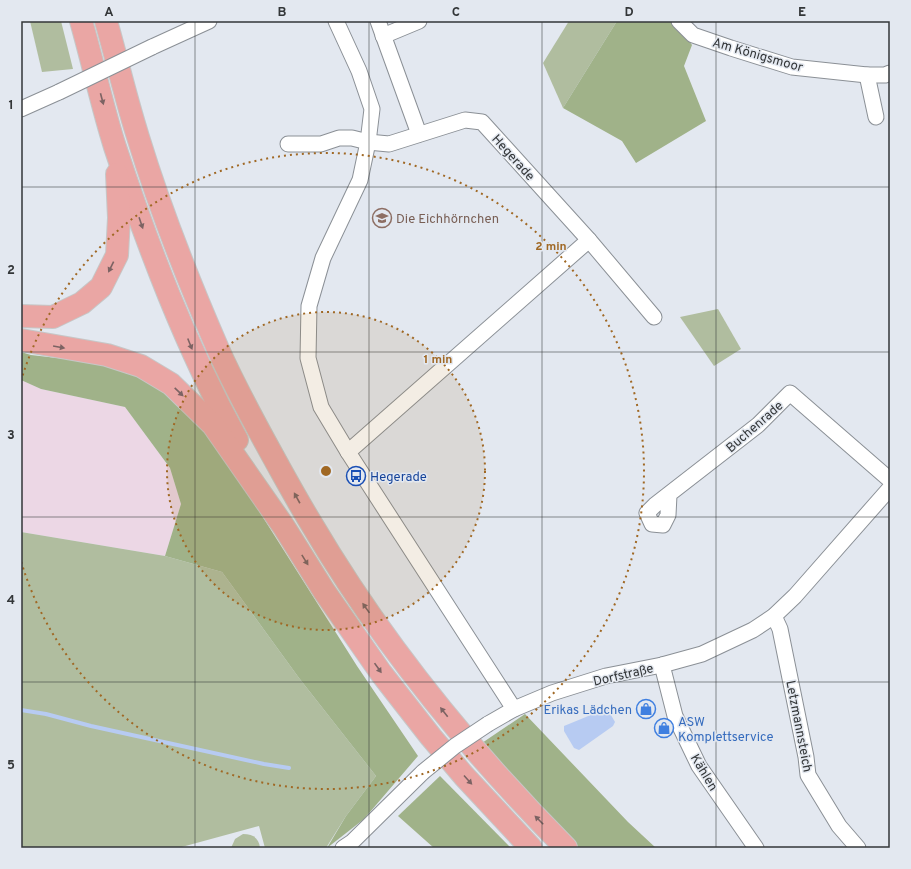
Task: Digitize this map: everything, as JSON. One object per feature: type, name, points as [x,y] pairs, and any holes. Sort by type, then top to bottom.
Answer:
[{"type":"highway","points":[[81,21],[115,145],[147,241],[196,359],[284,527]]},
{"type":"highway","points":[[106,21],[137,135],[166,220],[219,349],[248,412],[310,522],[337,565],[403,660],[480,756],[532,814],[566,848]]},
{"type":"highway","points":[[21,316],[53,317],[82,303],[101,287],[117,255],[120,218],[115,145]]},
{"type":"highway","points":[[21,340],[107,355],[141,366],[171,384],[213,425],[284,527],[324,591],[381,673],[431,737],[464,776],[531,848]]},
{"type":"street","points":[[21,109],[209,21]]},
{"type":"street","points":[[336,21],[359,71],[372,109],[368,142],[360,180],[323,258],[309,306],[308,358],[320,407],[514,709]]},
{"type":"street","points":[[378,21],[419,134]]},
{"type":"street","points":[[383,36],[419,21]]},
{"type":"street","name":"Am Königsmoor","points":[[679,21],[693,35],[792,67],[867,75],[884,75],[890,73]]},
{"type":"street","points":[[867,75],[876,117]]},
{"type":"street","name":"Hegerade","points":[[288,144],[321,144],[339,138],[352,138],[368,142],[389,144],[465,120],[482,122],[590,240],[654,317]]},
{"type":"street","points":[[348,452],[590,240]]},
{"type":"street","name":"Buchenrade","points":[[669,495],[758,425],[790,393],[890,480]]},
{"type":"street","name":"Dorfstraße","points":[[343,848],[352,842],[423,772],[455,746],[514,709],[552,693],[606,676],[662,665],[702,654],[753,630],[774,616],[795,596],[890,488]]},
{"type":"street","name":"Letzmannsteich","points":[[774,616],[780,629],[806,756],[808,775],[839,826],[858,848]]},
{"type":"street","name":"Kählen","points":[[662,665],[675,716],[699,766],[756,848]]},
{"type":"shaded area","points":[[21,380],[41,389],[125,407],[170,468],[181,504],[165,556],[21,532]]},
{"type":"green space","points":[[30,21],[61,21],[73,69],[42,72]]},
{"type":"green space","points":[[569,21],[617,21],[563,108],[543,63]]},
{"type":"green space","points":[[617,21],[675,21],[692,45],[684,66],[706,121],[636,163],[622,141],[563,108]]},
{"type":"green space","points":[[718,309],[741,349],[714,366],[680,317]]},
{"type":"green space","points":[[21,352],[31,355],[109,364],[139,373],[176,397],[207,429],[357,666],[418,756],[364,819],[327,848],[346,816],[376,776],[299,678],[222,572],[165,556],[181,504],[170,468],[125,407],[41,389],[21,380]]},
{"type":"green space","points":[[21,532],[165,556],[222,572],[299,678],[376,776],[346,816],[326,848],[265,848],[259,826],[178,848],[21,848]]},
{"type":"green space","points":[[525,714],[628,822],[656,848],[578,848],[482,743]]},
{"type":"green space","points":[[440,776],[511,848],[434,848],[398,816]]},
{"type":"green space","points":[[243,834],[255,837],[260,848],[231,848],[235,839]]},
{"type":"water","points":[[603,710],[608,710],[615,722],[613,726],[579,750],[574,748],[564,731],[564,726]]},
{"type":"waterway","points":[[21,710],[46,714],[91,726],[264,764],[289,768]]},
{"type":"place","name":"Die Eichhörnchen","points":[[382,218]]},
{"type":"place","name":"Hegerade","points":[[356,476]]},
{"type":"place","name":"Erikas Lädchen","points":[[646,709]]},
{"type":"place","name":"ASW Komplettservice","points":[[664,728]]}]
